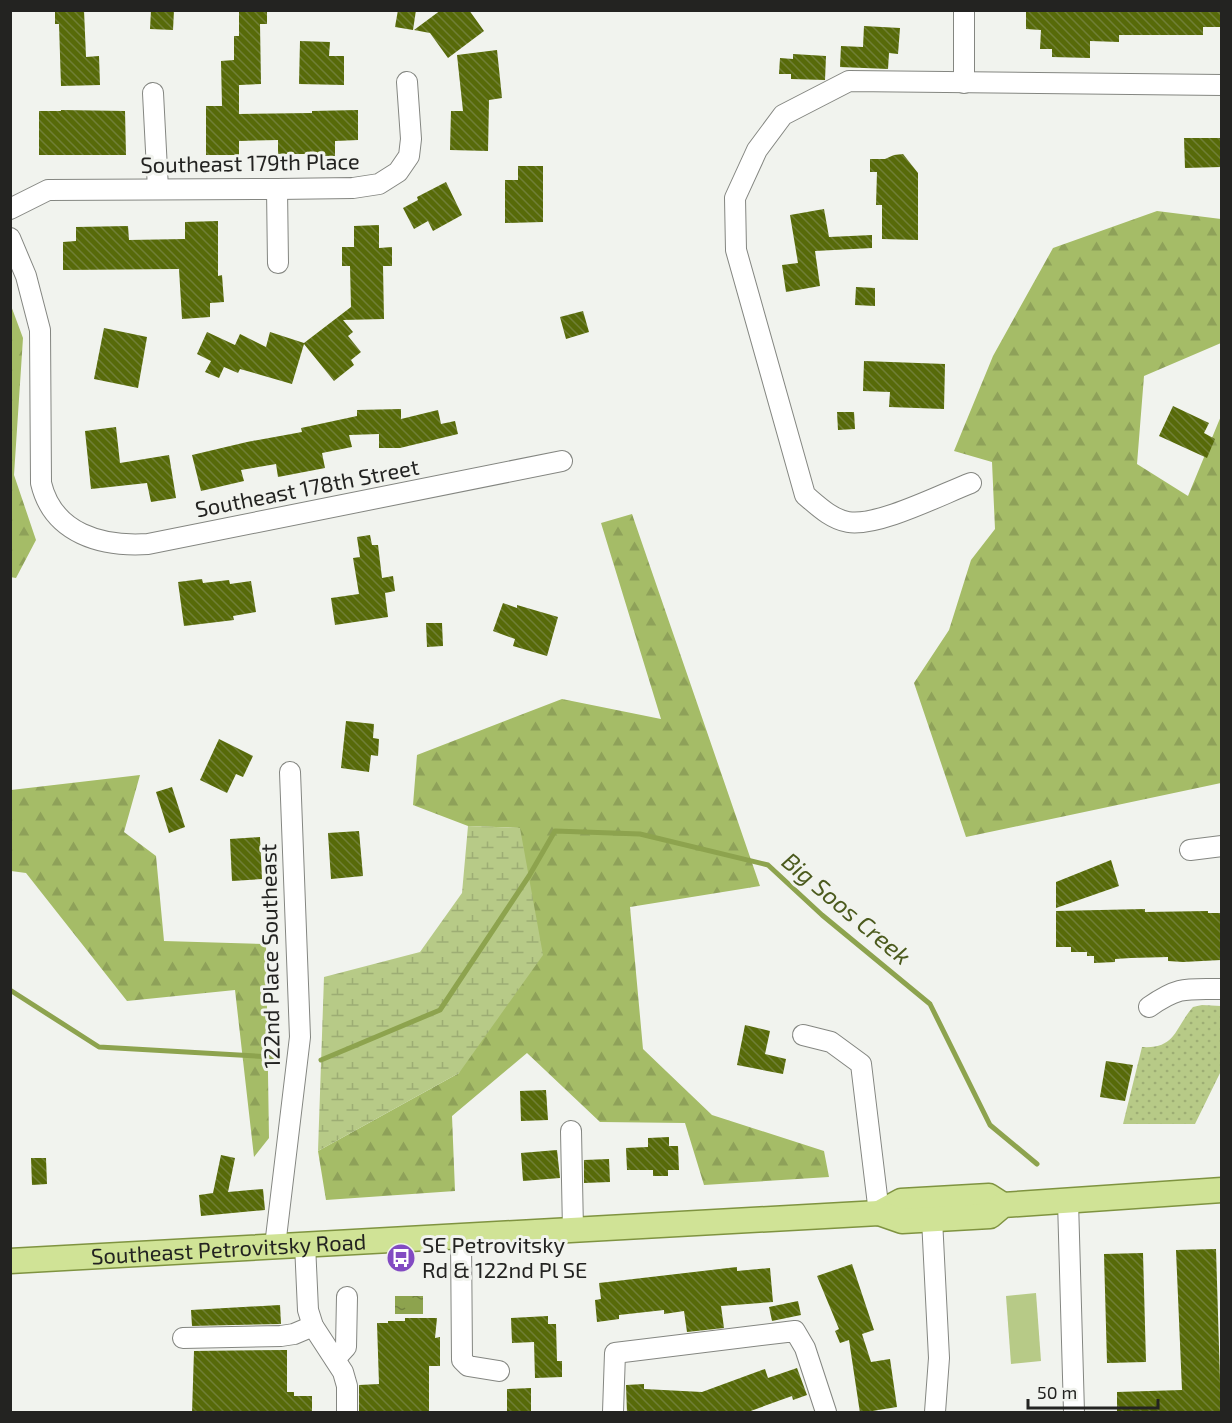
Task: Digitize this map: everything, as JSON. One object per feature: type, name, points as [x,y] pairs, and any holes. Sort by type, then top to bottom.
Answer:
[{"type":"main road","name":"Southeast Petrovitsky Road","points":[[879,1213],[901,1201],[989,1196],[1003,1205],[1221,1190]]},
{"type":"main road","name":"Southeast Petrovitsky Road","points":[[10,1261],[879,1213],[902,1221],[990,1216],[1003,1205]]},
{"type":"street","points":[[964,10],[964,82]]},
{"type":"street","points":[[971,483],[878,520],[849,522],[828,514],[805,495],[736,250],[735,198],[757,150],[783,115],[849,81],[1221,85]]},
{"type":"street","name":"Southeast 179th Place","points":[[10,208],[48,190],[353,188],[379,184],[398,172],[409,156],[411,139],[407,82]]},
{"type":"street","points":[[153,93],[158,189]]},
{"type":"street","points":[[277,189],[278,263]]},
{"type":"street","name":"Southeast 178th Street","points":[[10,238],[26,276],[40,330],[41,483],[45,500],[64,522],[90,538],[126,546],[148,544],[562,461]]},
{"type":"street","name":"122nd Place Southeast","points":[[275,1246],[300,1037],[290,772]]},
{"type":"street","points":[[1190,850],[1221,846]]},
{"type":"street","points":[[1149,1007],[1167,995],[1182,989],[1221,989]]},
{"type":"street","points":[[803,1035],[831,1042],[861,1064],[879,1213]]},
{"type":"street","points":[[571,1131],[573,1230]]},
{"type":"street","points":[[1068,1201],[1074,1413]]},
{"type":"street","points":[[932,1219],[939,1358],[935,1413]]},
{"type":"street","points":[[461,1236],[462,1360],[468,1366],[499,1371]]},
{"type":"street","points":[[305,1244],[308,1310],[314,1326],[343,1372],[347,1386],[347,1413]]},
{"type":"street","points":[[334,1359],[346,1347],[347,1297]]},
{"type":"street","points":[[183,1338],[294,1335],[314,1326]]},
{"type":"street","points":[[613,1413],[615,1353],[795,1331],[805,1348],[826,1413]]},
{"type":"green space","points":[[1157,211],[1221,219],[1221,343],[1144,376],[1137,464],[1188,496],[1221,416],[1221,783],[966,837],[914,683],[949,630],[971,560],[995,529],[992,462],[954,451],[993,356],[1053,248]]},
{"type":"green space","points":[[10,303],[23,338],[14,475],[36,540],[16,578],[10,577]]},
{"type":"green space","points":[[632,514],[760,886],[630,907],[643,1049],[712,1115],[824,1151],[829,1177],[704,1185],[685,1123],[600,1122],[527,1053],[452,1116],[455,1191],[326,1200],[318,1151],[459,1073],[520,828],[468,826],[413,805],[417,755],[562,699],[661,719],[601,523]]},
{"type":"green space","points":[[140,775],[124,832],[156,856],[164,941],[266,944],[269,1138],[254,1157],[235,990],[127,1001],[26,873],[11,871],[11,790]]},
{"type":"green space","points":[[468,826],[520,828],[543,955],[459,1073],[318,1151],[324,977],[420,952],[462,893]]},
{"type":"green space","points":[[1221,1006],[1221,1071],[1195,1124],[1123,1124],[1142,1047],[1162,1045],[1168,1041],[1193,1007]]},
{"type":"green space","points":[[1036,1293],[1041,1361],[1011,1364],[1006,1296]]},
{"type":"water","points":[[395,1296],[423,1296],[423,1314],[395,1314]]},
{"type":"building","points":[[55,10],[84,10],[86,57],[99,56],[100,85],[61,86],[59,24],[55,24]]},
{"type":"building","points":[[151,10],[174,10],[173,30],[150,29]]},
{"type":"building","points":[[239,10],[267,10],[267,24],[260,24],[261,84],[239,85],[239,114],[358,110],[358,140],[335,141],[335,156],[278,154],[278,140],[239,141],[239,155],[206,155],[206,106],[222,106],[221,61],[234,60],[234,36],[239,36]]},
{"type":"building","points":[[398,10],[416,10],[413,30],[395,27]]},
{"type":"building","points":[[441,10],[469,10],[484,31],[448,58],[430,33],[414,30]]},
{"type":"building","points":[[1026,10],[1221,10],[1221,27],[1203,27],[1203,35],[1119,35],[1119,42],[1090,41],[1090,58],[1052,57],[1052,49],[1040,49],[1041,30],[1026,29]]},
{"type":"building","points":[[864,26],[900,28],[898,54],[889,53],[888,69],[840,67],[841,46],[863,47]]},
{"type":"building","points":[[300,41],[330,42],[329,56],[344,56],[344,85],[299,84]]},
{"type":"building","points":[[497,50],[502,98],[489,100],[488,151],[450,150],[451,111],[463,111],[457,55]]},
{"type":"building","points":[[793,54],[826,56],[825,80],[791,79],[791,74],[779,74],[780,58],[793,59]]},
{"type":"building","points":[[39,111],[125,111],[126,155],[39,155]]},
{"type":"building","points":[[1184,138],[1221,138],[1221,167],[1185,168]]},
{"type":"building","points":[[903,154],[918,173],[918,240],[882,239],[882,205],[876,205],[877,172],[870,172],[870,159],[885,159]]},
{"type":"building","points":[[518,166],[543,166],[543,222],[505,223],[505,180],[518,180]]},
{"type":"building","points":[[446,182],[462,215],[433,231],[428,221],[414,229],[403,208],[418,200],[417,197]]},
{"type":"building","points":[[824,209],[829,237],[872,235],[872,248],[815,251],[820,286],[786,292],[782,265],[798,263],[790,215]]},
{"type":"building","points":[[218,221],[218,276],[222,275],[224,302],[210,303],[210,317],[182,319],[179,269],[63,270],[63,242],[76,241],[76,227],[128,226],[129,240],[185,239],[185,222]]},
{"type":"building","points":[[379,225],[379,248],[392,247],[392,266],[383,266],[384,319],[343,320],[353,332],[348,336],[361,352],[351,360],[354,365],[334,381],[304,344],[292,384],[240,369],[238,373],[224,367],[219,378],[205,372],[211,361],[197,354],[207,332],[235,345],[240,334],[266,347],[270,332],[304,343],[351,307],[350,266],[342,266],[342,247],[354,247],[354,226]]},
{"type":"building","points":[[856,287],[875,288],[875,306],[855,305]]},
{"type":"building","points":[[583,311],[589,332],[566,339],[560,317]]},
{"type":"building","points":[[104,328],[147,337],[138,388],[94,379]]},
{"type":"building","points":[[864,361],[945,364],[944,409],[889,407],[890,392],[863,391]]},
{"type":"building","points":[[1173,406],[1209,423],[1204,433],[1215,439],[1207,458],[1159,436]]},
{"type":"building","points":[[401,409],[401,419],[438,410],[441,424],[455,421],[458,434],[400,448],[379,448],[379,434],[349,435],[352,447],[322,453],[325,468],[278,477],[276,464],[241,470],[244,481],[201,491],[192,455],[302,432],[301,428],[357,416],[357,410]]},
{"type":"building","points":[[837,412],[854,412],[855,429],[838,430]]},
{"type":"building","points":[[116,427],[120,463],[169,455],[176,498],[151,502],[147,483],[91,489],[85,431]]},
{"type":"building","points":[[370,535],[372,545],[378,545],[382,578],[393,576],[395,591],[385,593],[388,617],[335,625],[331,598],[359,594],[353,558],[360,557],[357,537]]},
{"type":"building","points":[[202,579],[203,583],[229,580],[230,584],[251,581],[256,612],[233,616],[234,620],[184,626],[178,582]]},
{"type":"building","points":[[503,603],[558,617],[547,656],[513,646],[515,639],[493,631]]},
{"type":"building","points":[[426,623],[442,623],[443,646],[427,647]]},
{"type":"building","points":[[346,721],[374,724],[373,738],[379,739],[378,756],[371,755],[369,772],[341,768]]},
{"type":"building","points":[[219,739],[253,756],[243,777],[236,774],[227,793],[200,780]]},
{"type":"building","points":[[172,787],[185,827],[169,833],[156,792]]},
{"type":"building","points":[[359,831],[363,876],[331,879],[328,833]]},
{"type":"building","points":[[260,837],[262,879],[232,881],[230,839]]},
{"type":"building","points":[[1111,860],[1119,886],[1056,908],[1056,882]]},
{"type":"building","points":[[1145,909],[1145,912],[1208,911],[1208,913],[1221,913],[1221,960],[1183,962],[1168,961],[1168,957],[1115,959],[1115,962],[1094,963],[1094,956],[1087,956],[1087,952],[1071,952],[1071,947],[1056,947],[1056,911]]},
{"type":"building","points":[[745,1025],[770,1031],[765,1054],[786,1059],[783,1074],[737,1065]]},
{"type":"building","points":[[1106,1061],[1133,1065],[1125,1101],[1100,1097]]},
{"type":"building","points":[[546,1090],[548,1120],[521,1121],[520,1091]]},
{"type":"building","points":[[669,1137],[669,1146],[678,1146],[679,1170],[668,1170],[668,1176],[653,1176],[653,1170],[627,1170],[626,1148],[648,1147],[648,1138]]},
{"type":"building","points":[[557,1150],[560,1178],[523,1181],[521,1153]]},
{"type":"building","points":[[221,1155],[235,1158],[228,1192],[263,1189],[265,1210],[201,1216],[199,1195],[213,1193]]},
{"type":"building","points":[[31,1158],[46,1158],[47,1184],[32,1185]]},
{"type":"building","points":[[609,1159],[610,1182],[584,1183],[584,1160]]},
{"type":"building","points":[[1216,1249],[1221,1413],[1117,1413],[1117,1392],[1182,1390],[1176,1250]]},
{"type":"building","points":[[1143,1253],[1146,1362],[1107,1363],[1104,1254]]},
{"type":"building","points":[[852,1264],[874,1330],[862,1334],[871,1362],[890,1359],[897,1407],[860,1413],[849,1340],[840,1343],[835,1331],[839,1329],[817,1276]]},
{"type":"building","points":[[737,1267],[737,1271],[770,1268],[773,1302],[721,1306],[724,1328],[687,1332],[684,1311],[664,1314],[664,1310],[619,1315],[619,1319],[597,1322],[595,1300],[601,1299],[599,1283]]},
{"type":"building","points":[[798,1301],[801,1315],[772,1321],[769,1307]]},
{"type":"building","points":[[280,1305],[281,1324],[192,1326],[191,1310]]},
{"type":"building","points":[[548,1316],[548,1324],[556,1324],[557,1361],[562,1361],[562,1377],[535,1378],[534,1342],[512,1343],[511,1318]]},
{"type":"building","points":[[405,1318],[437,1318],[435,1338],[440,1337],[440,1366],[429,1366],[429,1413],[359,1413],[359,1385],[379,1384],[377,1323],[405,1321]]},
{"type":"building","points":[[287,1350],[287,1392],[294,1392],[294,1396],[312,1396],[312,1413],[192,1413],[194,1351]]},
{"type":"building","points":[[797,1368],[807,1395],[793,1400],[792,1396],[745,1413],[627,1413],[626,1385],[644,1384],[644,1389],[702,1392],[765,1369],[768,1378]]},
{"type":"building","points":[[531,1388],[531,1413],[507,1413],[507,1389]]},
{"type":"waterway","name":"Big Soos Creek","points":[[321,1060],[440,1010],[529,876],[555,831],[640,834],[768,865],[822,915],[930,1004],[990,1125],[1037,1164]]},
{"type":"waterway","name":"Big Soos Creek","points":[[10,990],[99,1047],[272,1057]]},
{"type":"place","name":"SE Petrovitsky Rd & 122nd Pl SE","points":[[401,1258]]}]
